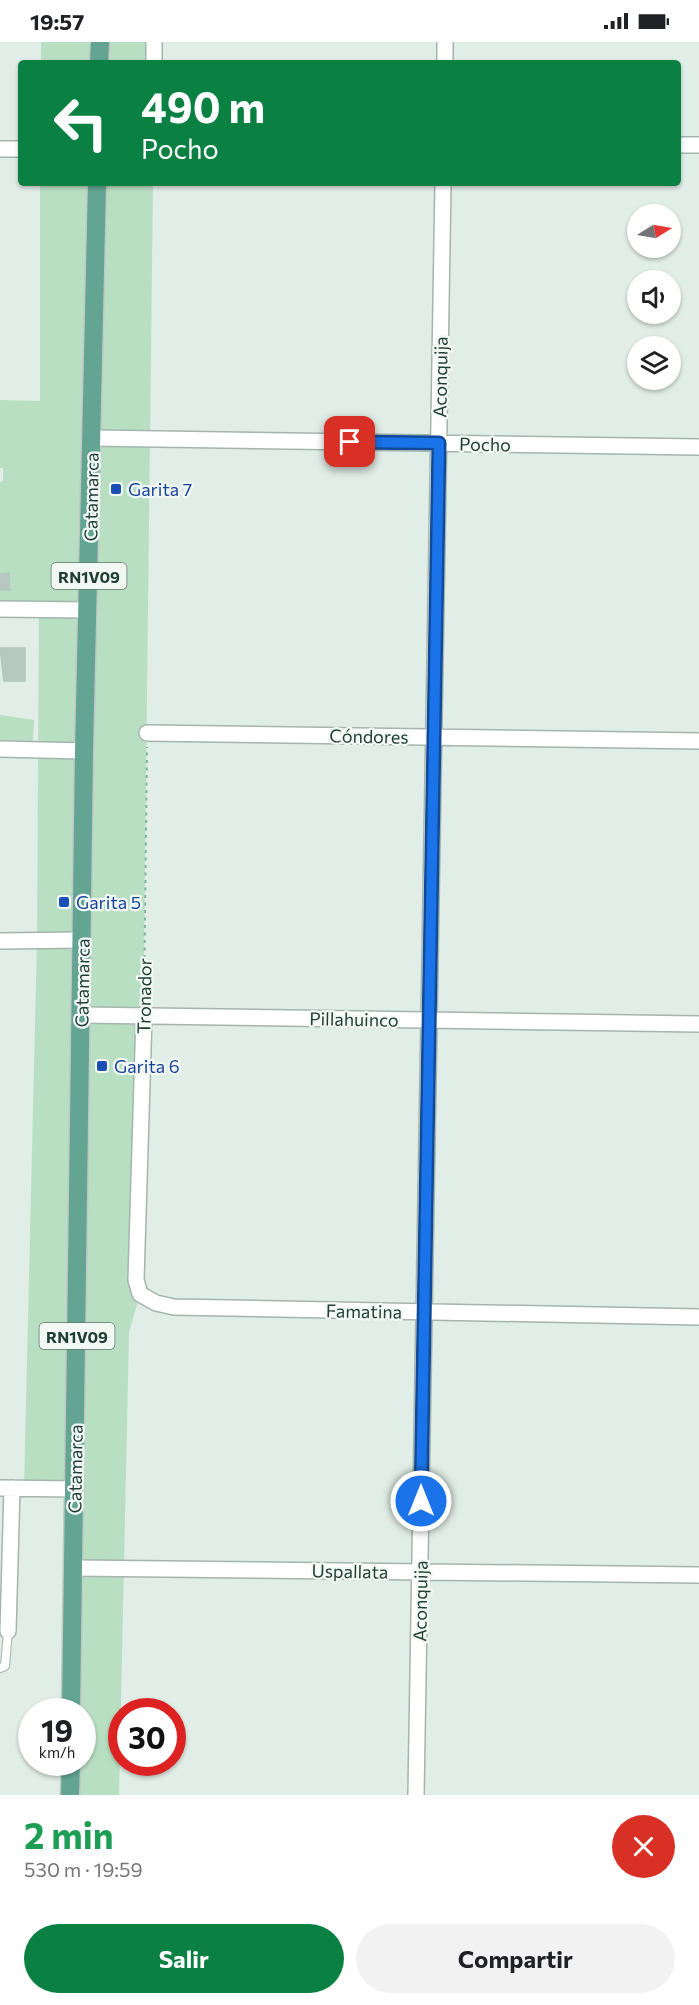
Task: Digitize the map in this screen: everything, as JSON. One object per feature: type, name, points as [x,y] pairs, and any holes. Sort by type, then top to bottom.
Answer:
[{"type":"main road","points":[[99,60],[100,42]]},
{"type":"main road","name":"Catamarca","points":[[72,1698],[84,751],[97,186]]},
{"type":"main road","points":[[70,1795],[71,1776]]},
{"type":"street","points":[[154,42],[154,60]]},
{"type":"street","points":[[445,42],[445,60]]},
{"type":"street","points":[[681,145],[699,145]]},
{"type":"street","points":[[0,149],[18,149]]},
{"type":"street","name":"Aconquija","points":[[416,1795],[443,186]]},
{"type":"street","name":"Pocho","points":[[92,438],[699,447]]},
{"type":"street","points":[[0,609],[88,610]]},
{"type":"street","name":"Cóndores","points":[[147,733],[699,741]]},
{"type":"street","points":[[0,748],[84,751]]},
{"type":"street","points":[[0,941],[83,940]]},
{"type":"street","name":"Pillahuinco","points":[[82,1015],[699,1024]]},
{"type":"street","name":"Tronador","points":[[140,1294],[136,1280],[144,1016]]},
{"type":"street","name":"Famatina","points":[[140,1294],[156,1303],[174,1307],[699,1317]]},
{"type":"street","points":[[8,1631],[6,1488],[75,1489]]},
{"type":"street","name":"Uspallata","points":[[74,1568],[699,1575]]},
{"type":"lane","points":[[0,1668],[5,1665],[8,1631]]},
{"type":"path","name":"Tronador","points":[[144,1016],[147,733]]},
{"type":"green space","points":[[41,42],[154,42],[154,60],[41,60]]},
{"type":"green space","points":[[40,186],[153,186],[140,1294],[129,1332],[121,1698],[108,1698],[108,1776],[119,1776],[119,1795],[70,1795],[71,1776],[96,1776],[96,1698],[71,1698],[75,1489],[24,1488],[37,941],[39,604],[0,603],[0,590],[10,589],[9,574],[0,574],[0,482],[3,481],[3,468],[0,468],[0,400],[40,401]]},
{"type":"green space","points":[[0,715],[34,720],[33,741],[0,740]]},
{"type":"building","points":[[9,573],[10,590],[0,590],[0,574]]},
{"type":"building","points":[[0,648],[25,648],[25,681],[4,681]]},
{"type":"place","name":"Garita 7","points":[[116,489]]},
{"type":"place","name":"Garita 5","points":[[64,902]]},
{"type":"place","name":"Garita 6","points":[[102,1066]]},
{"type":"route","points":[[350,442],[439,443],[421,1501]]}]
